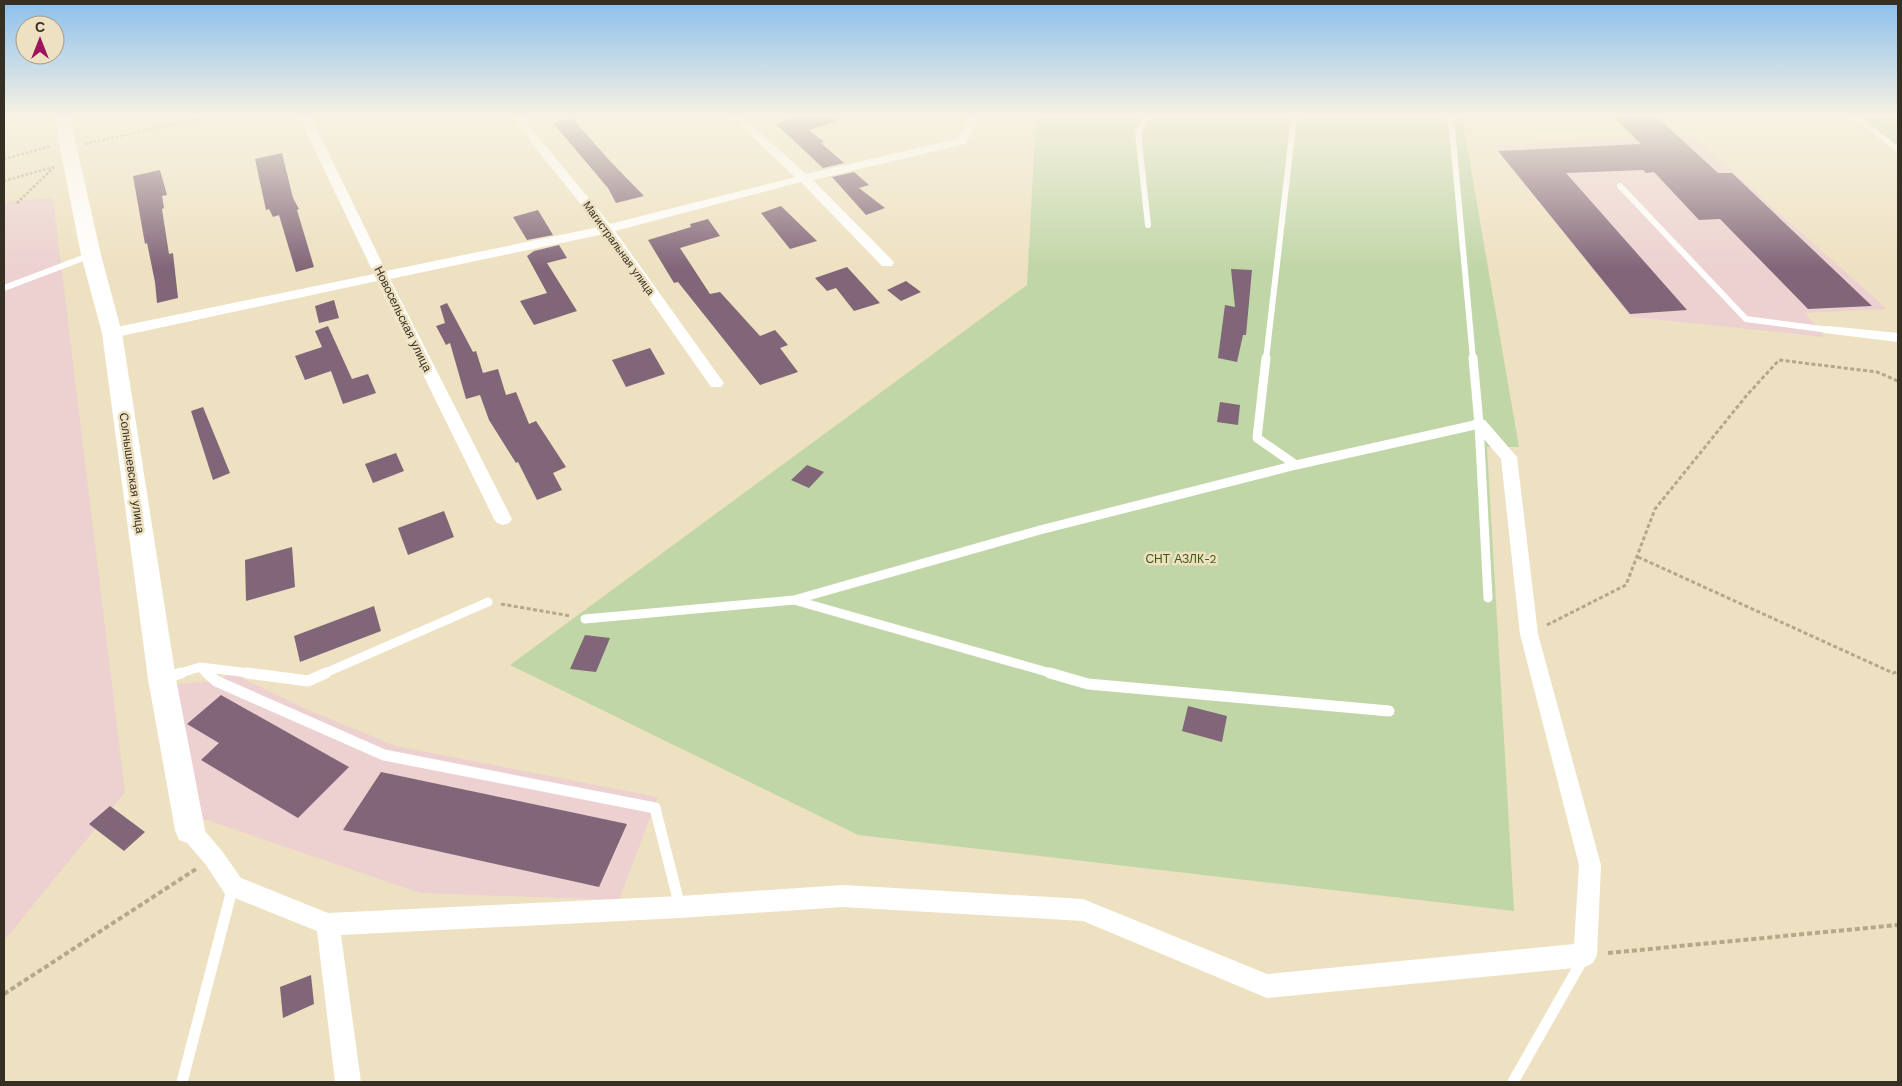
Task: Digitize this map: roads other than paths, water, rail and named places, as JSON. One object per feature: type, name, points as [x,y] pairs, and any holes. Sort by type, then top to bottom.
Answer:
[{"type":"street","name":"Солнышевская улица","points":[[74,168],[91,255],[112,333],[162,679],[190,830]]},
{"type":"street","name":"Новосельская улица","points":[[330,168],[381,275],[503,519]]},
{"type":"street","name":"Магистральная улица","points":[[557,168],[607,229],[716,383]]},
{"type":"street","points":[[792,168],[887,263]]},
{"type":"street","points":[[112,333],[607,229],[849,168]]},
{"type":"street","points":[[1829,330],[1898,338]]},
{"type":"street","points":[[190,830],[214,858],[233,886],[328,924],[680,907],[843,896],[1083,910],[1267,986],[1585,955],[1590,865],[1529,634],[1509,457],[1479,424]]},
{"type":"street","points":[[328,924],[348,1082]]},
{"type":"lane","points":[[1142,168],[1148,225]]},
{"type":"lane","points":[[1288,168],[1256,438],[1296,466]]},
{"type":"lane","points":[[1456,168],[1479,424],[1488,598]]},
{"type":"lane","points":[[1620,186],[1746,319],[1829,330]]},
{"type":"lane","points":[[4,288],[91,255]]},
{"type":"lane","points":[[585,619],[794,600],[1040,530],[1296,466],[1479,424]]},
{"type":"lane","points":[[794,600],[1088,684],[1390,711]]},
{"type":"lane","points":[[162,679],[200,667],[308,681],[488,602]]},
{"type":"lane","points":[[200,667],[216,681],[384,755],[655,808],[680,907]]},
{"type":"lane","points":[[182,1082],[233,886]]},
{"type":"lane","points":[[1512,1082],[1585,955]]},
{"type":"park label","name":"СНТ АЗЛК-2","points":[[1181,559]]}]
